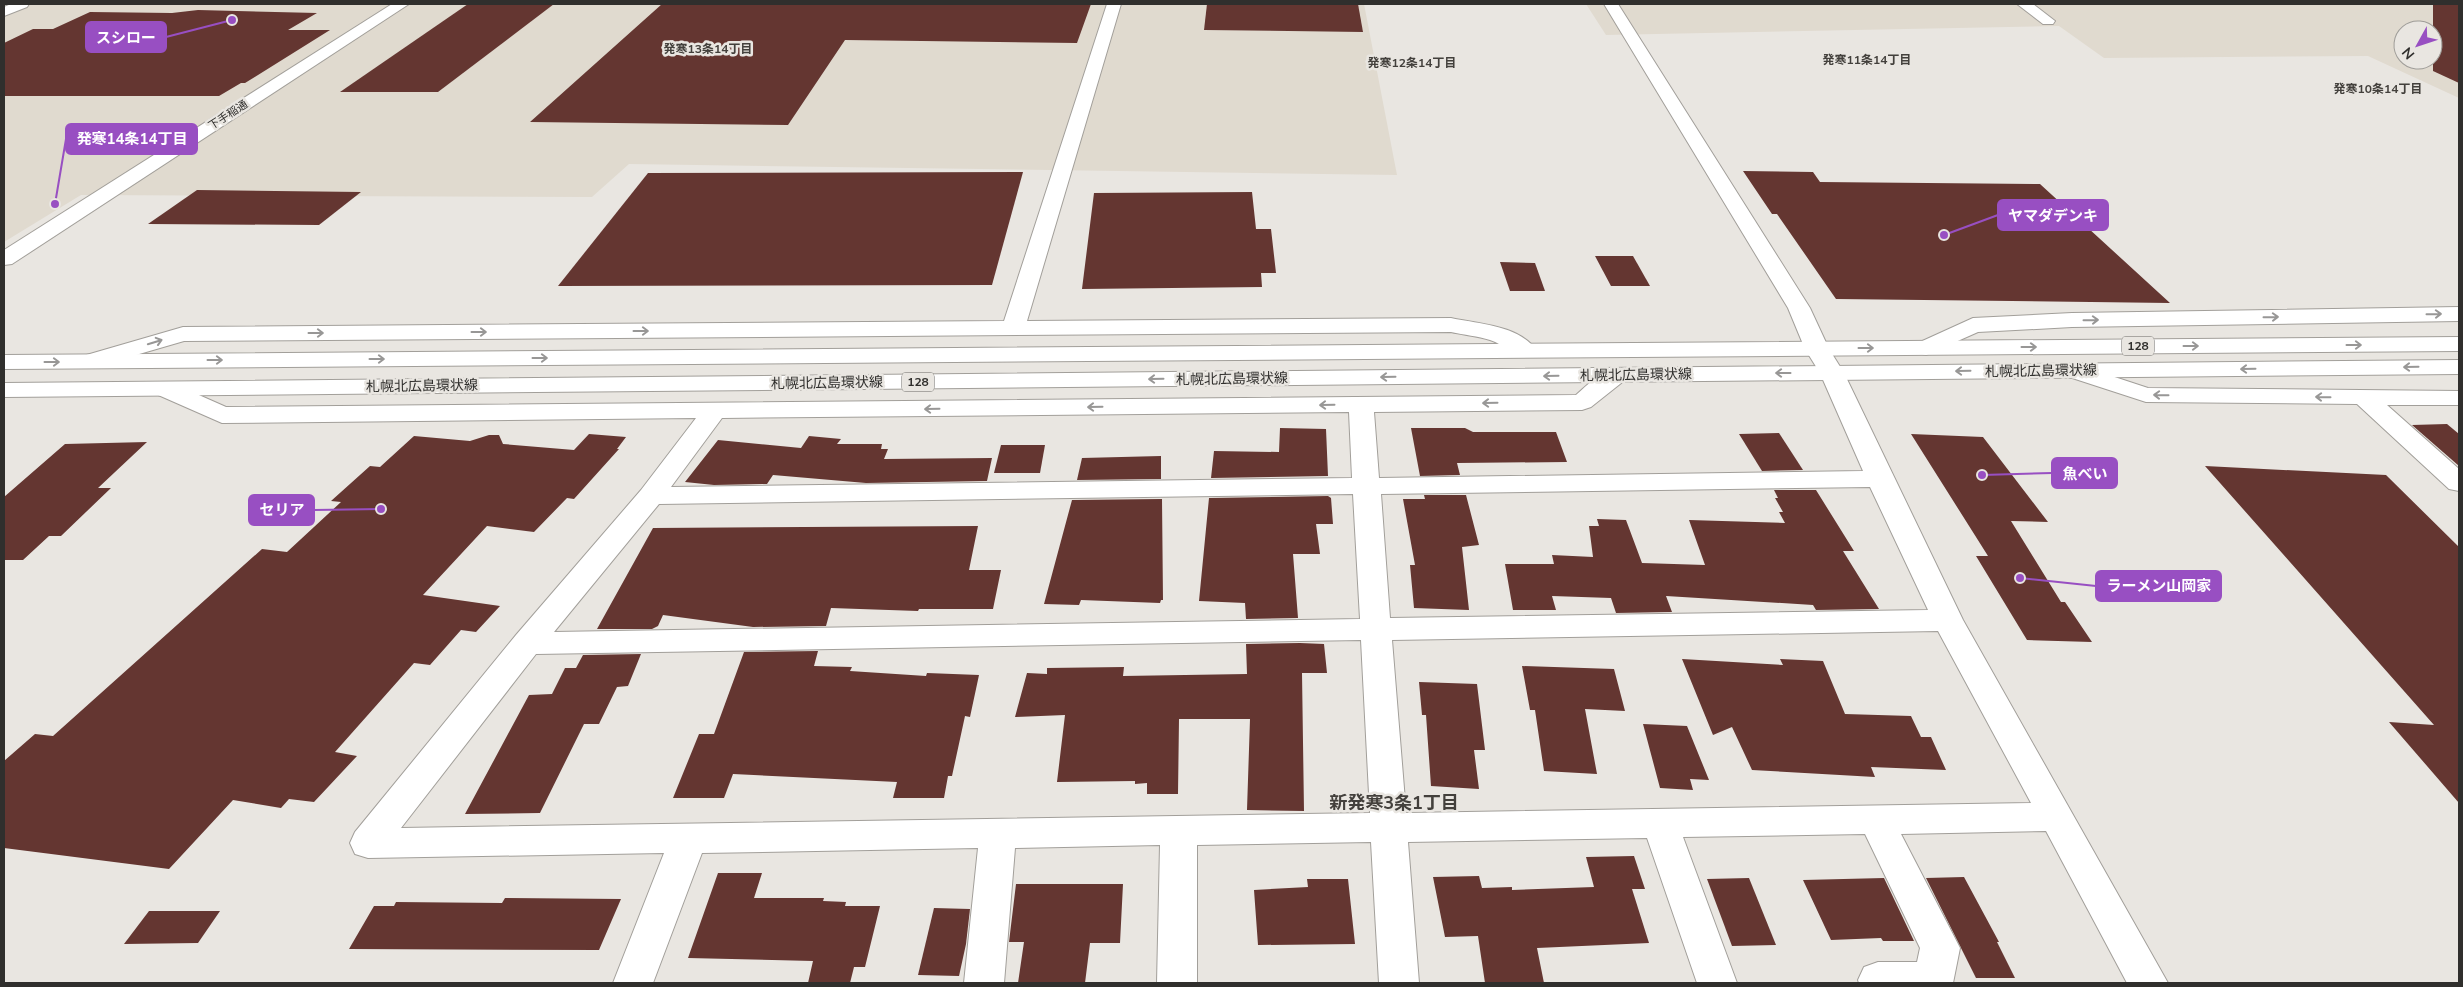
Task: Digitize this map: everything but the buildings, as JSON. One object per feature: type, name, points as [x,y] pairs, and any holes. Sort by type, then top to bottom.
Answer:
[{"type":"street","points":[[4,12],[22,4]]},
{"type":"street","name":"下手稲通","points":[[4,258],[402,4]]},
{"type":"street","points":[[1013,328],[1114,4]]},
{"type":"street","points":[[1611,4],[1799,308],[1948,620],[2148,983]]},
{"type":"street","points":[[2024,4],[2048,21]]},
{"type":"street","points":[[1926,348],[1972,325],[2082,320],[2459,314]]},
{"type":"street","points":[[92,361],[183,334],[1013,328],[1451,325],[1500,335],[1525,351]]},
{"type":"street","name":"札幌北広島環状線","points":[[4,390],[1616,375],[1825,361],[1926,348],[2459,344]]},
{"type":"street","name":"札幌北広島環状線","points":[[4,362],[1525,351],[2072,370],[2459,367]]},
{"type":"street","points":[[2072,370],[2146,395],[2459,398]]},
{"type":"street","points":[[165,389],[222,415],[714,411],[1582,402],[1616,375]]},
{"type":"street","points":[[2364,398],[2459,484]]},
{"type":"street","points":[[1361,404],[1399,983]]},
{"type":"street","points":[[714,411],[651,496],[527,644],[368,844],[2057,817]]},
{"type":"street","points":[[651,496],[1366,488],[1880,479]]},
{"type":"street","points":[[527,644],[1948,620]]},
{"type":"street","points":[[1876,820],[1940,948],[1934,980],[1878,980]]},
{"type":"street","points":[[1660,824],[1717,983]]},
{"type":"street","points":[[1177,983],[1178,831]]},
{"type":"street","points":[[984,983],[998,834]]},
{"type":"street","points":[[633,983],[689,838]]},
{"type":"shaded area","points":[[4,4],[1364,4],[1397,175],[629,164],[592,197],[81,195],[4,242]]},
{"type":"shaded area","points":[[1586,4],[2459,4],[2459,98],[2398,70],[2443,70],[2443,20],[2393,20],[2393,68],[2368,56],[2104,58],[2059,26],[1606,35]]},
{"type":"place","name":"スシロー","points":[[232,20]]},
{"type":"place","name":"発寒14条14丁目","points":[[55,204]]},
{"type":"place","name":"ヤマダデンキ","points":[[1944,235]]},
{"type":"place","name":"魚べい","points":[[1982,475]]},
{"type":"place","name":"セリア","points":[[381,509]]},
{"type":"place","name":"ラーメン山岡家","points":[[2020,578]]},
{"type":"district","name":"発寒13条14丁目","points":[[708,49]]},
{"type":"district","name":"発寒11条14丁目","points":[[1867,60]]},
{"type":"district","name":"発寒12条14丁目","points":[[1412,63]]},
{"type":"district","name":"発寒10条14丁目","points":[[2378,89]]},
{"type":"district","name":"新発寒3条1丁目","points":[[1394,803]]}]
